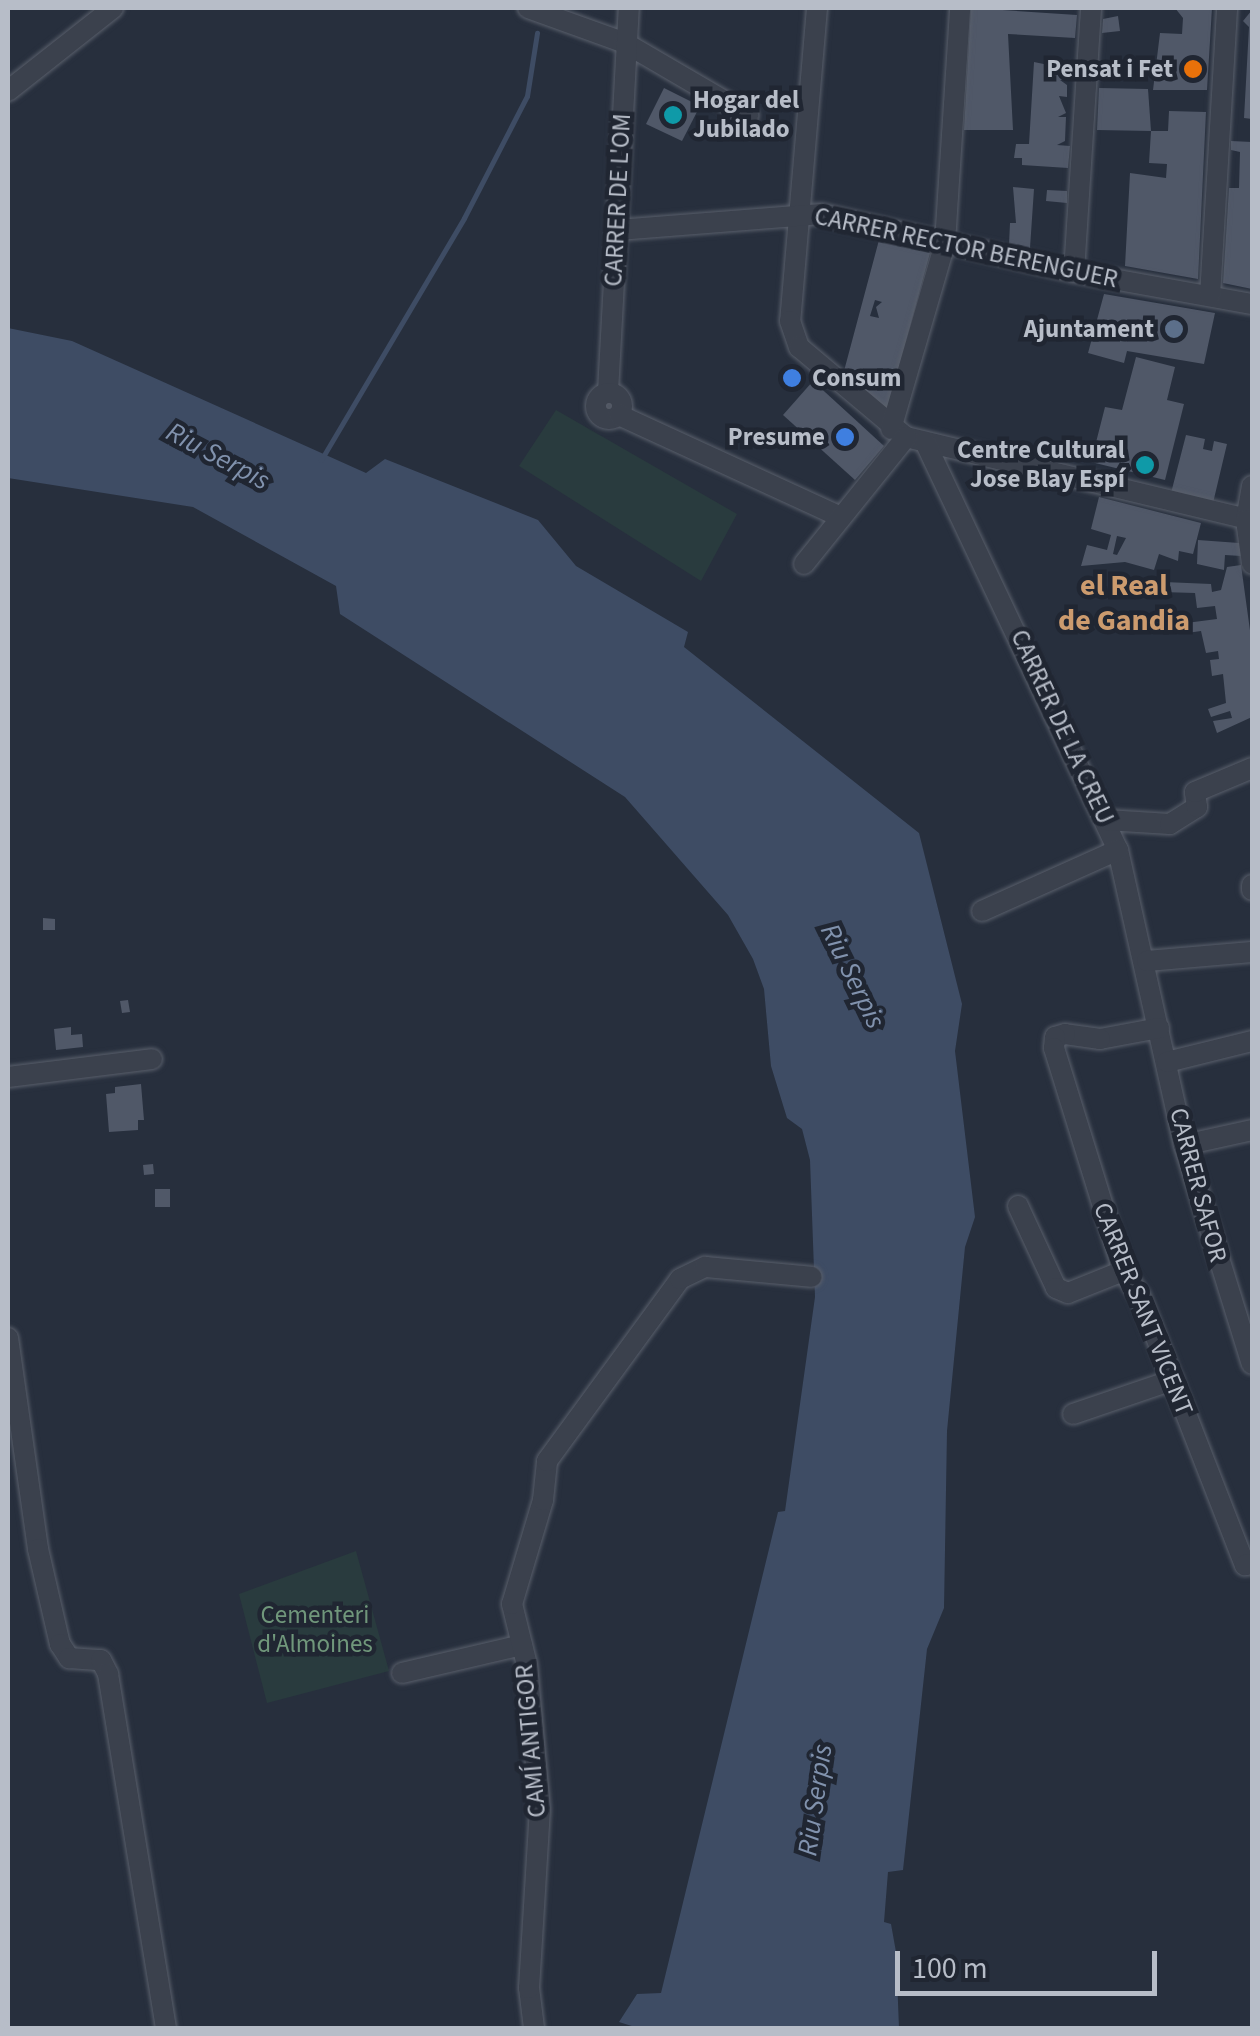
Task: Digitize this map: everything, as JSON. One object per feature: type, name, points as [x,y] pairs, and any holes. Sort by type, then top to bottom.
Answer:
[{"type":"street","points":[[8,91],[113,8]]},
{"type":"street","points":[[528,8],[625,43],[748,115]]},
{"type":"street","name":"CARRER DE L'OM","points":[[628,8],[608,392],[618,395],[619,415],[841,516]]},
{"type":"street","points":[[817,8],[804,214],[790,322],[799,346],[907,436],[1249,520]]},
{"type":"street","points":[[804,564],[907,436],[945,243],[960,8]]},
{"type":"street","points":[[1074,272],[1091,8]]},
{"type":"street","points":[[1210,296],[1226,8]]},
{"type":"street","name":"CARRER RECTOR BERENGUER","points":[[618,230],[804,214],[1074,272],[1252,304]]},
{"type":"street","name":"CARRER DE LA CREU","points":[[907,436],[1106,820],[1118,850],[1147,961],[1159,1028]]},
{"type":"street","points":[[1252,486],[1252,564]]},
{"type":"street","points":[[1106,820],[1170,824],[1198,807],[1196,792],[1252,768]]},
{"type":"street","points":[[982,911],[1118,850]]},
{"type":"street","points":[[1147,961],[1252,952]]},
{"type":"street","name":"CARRER SANT VICENT","points":[[1159,1028],[1100,1039],[1065,1034],[1055,1038],[1054,1048],[1123,1271],[1140,1296],[1248,1564]]},
{"type":"street","name":"CARRER SAFOR","points":[[1159,1028],[1184,1144],[1250,1353]]},
{"type":"street","points":[[1166,1062],[1252,1041]]},
{"type":"street","points":[[8,1077],[152,1059]]},
{"type":"street","points":[[1184,1144],[1252,1130]]},
{"type":"street","points":[[1018,1206],[1056,1288],[1068,1292],[1123,1271]]},
{"type":"street","name":"CAMÍ ANTIGOR","points":[[534,2028],[529,1988],[540,1810],[513,1592],[540,1512],[547,1461],[664,1293],[705,1267],[812,1276]]},
{"type":"street","points":[[8,1338],[38,1549],[60,1644],[69,1658],[101,1660],[108,1674],[166,2028]]},
{"type":"street","points":[[1073,1414],[1173,1380]]},
{"type":"street","points":[[402,1674],[522,1645]]},
{"type":"green space","points":[[556,410],[737,514],[701,581],[519,466]]},
{"type":"green space","name":"Cementeri d'Almoines","points":[[356,1551],[389,1671],[267,1703],[239,1594]]},
{"type":"water","name":"Riu Serpis","points":[[8,328],[72,341],[366,473],[385,459],[538,520],[576,566],[688,632],[684,647],[919,833],[962,1004],[955,1051],[975,1217],[965,1247],[947,1431],[944,1608],[927,1649],[903,1870],[888,1872],[884,1922],[891,1924],[896,1952],[899,2028],[638,2028],[619,2022],[637,1994],[661,1993],[778,1512],[785,1511],[815,1297],[810,1160],[802,1129],[787,1118],[771,1066],[764,989],[753,959],[728,915],[625,797],[340,614],[336,586],[193,507],[8,478]]},
{"type":"building","points":[[971,8],[1077,15],[1075,38],[1008,34],[1013,130],[964,130]]},
{"type":"building","points":[[1175,8],[1212,8],[1207,90],[1153,90],[1160,33],[1182,34],[1183,18]]},
{"type":"building","points":[[1252,10],[1252,119],[1244,118],[1249,27],[1243,21]]},
{"type":"building","points":[[1118,16],[1120,31],[1102,33],[1103,19]]},
{"type":"building","points":[[1034,62],[1068,69],[1068,80],[1060,80],[1067,85],[1067,97],[1059,96],[1066,113],[1058,117],[1066,117],[1065,141],[1057,145],[1070,146],[1068,168],[1022,165],[1022,158],[1014,158],[1016,144],[1029,144]]},
{"type":"building","name":"Hogar del Jubilado","points":[[664,88],[700,106],[682,141],[646,124]]},
{"type":"building","points":[[1099,88],[1148,89],[1151,131],[1097,130]]},
{"type":"building","points":[[1169,111],[1206,112],[1198,279],[1125,266],[1130,173],[1166,178],[1167,164],[1149,163],[1151,131],[1168,131]]},
{"type":"building","points":[[1231,141],[1252,142],[1252,289],[1223,283],[1229,188],[1239,188],[1240,152],[1231,150]]},
{"type":"building","points":[[1013,187],[1034,189],[1030,248],[1009,244],[1010,223],[1016,223]]},
{"type":"building","points":[[1047,190],[1067,191],[1067,203],[1046,201]]},
{"type":"building","points":[[879,240],[930,253],[888,407],[882,408],[844,371]],"holes":[[[875,300],[882,302],[876,307],[879,318],[870,316]]]},
{"type":"building","points":[[1104,294],[1215,313],[1204,364],[1127,351],[1124,363],[1088,353]]},
{"type":"building","points":[[1136,357],[1175,367],[1167,400],[1184,404],[1165,480],[1091,462],[1105,407],[1122,410]]},
{"type":"building","points":[[813,381],[884,446],[855,480],[783,415]]},
{"type":"building","points":[[1186,435],[1205,439],[1203,449],[1212,451],[1214,441],[1227,444],[1213,503],[1171,493]]},
{"type":"building","points":[[1099,497],[1201,523],[1193,554],[1179,551],[1178,561],[1159,554],[1154,570],[1125,562],[1081,566],[1087,545],[1107,550],[1111,535],[1091,529]],"holes":[[[1117,536],[1126,538],[1117,555],[1113,554]]]},
{"type":"building","points":[[1198,540],[1239,543],[1241,556],[1225,555],[1224,570],[1197,564]]},
{"type":"building","points":[[1241,565],[1252,645],[1252,717],[1217,733],[1213,721],[1232,718],[1230,711],[1211,717],[1208,709],[1226,703],[1223,674],[1212,676],[1210,660],[1219,659],[1218,651],[1206,653],[1201,631],[1187,633],[1186,623],[1217,619],[1215,606],[1197,608],[1195,593],[1161,592],[1164,582],[1211,584],[1212,592],[1221,590],[1227,567]]},
{"type":"building","points":[[43,918],[55,919],[55,930],[43,930]]},
{"type":"building","points":[[128,1000],[130,1012],[122,1013],[120,1001]]},
{"type":"building","points":[[71,1027],[71,1035],[82,1034],[83,1047],[56,1050],[54,1029]]},
{"type":"building","points":[[141,1084],[144,1120],[138,1120],[138,1130],[109,1132],[106,1094],[115,1093],[115,1087]]},
{"type":"building","points":[[153,1164],[154,1174],[144,1175],[143,1165]]},
{"type":"building","points":[[155,1189],[170,1189],[170,1207],[155,1207]]},
{"type":"waterway","points":[[321,460],[464,218],[527,96],[537,33]]},
{"type":"place","name":"Pensat i Fet","points":[[1193,69]]},
{"type":"place","name":"Hogar del Jubilado","points":[[673,115]]},
{"type":"place","name":"Ajuntament","points":[[1174,329]]},
{"type":"place","name":"Consum","points":[[792,378]]},
{"type":"place","name":"Presume","points":[[845,437]]},
{"type":"place","name":"Centre Cultural Jose Blay Espí","points":[[1145,465]]},
{"type":"district","name":"el Real de Gandia","points":[[1124,603]]}]
